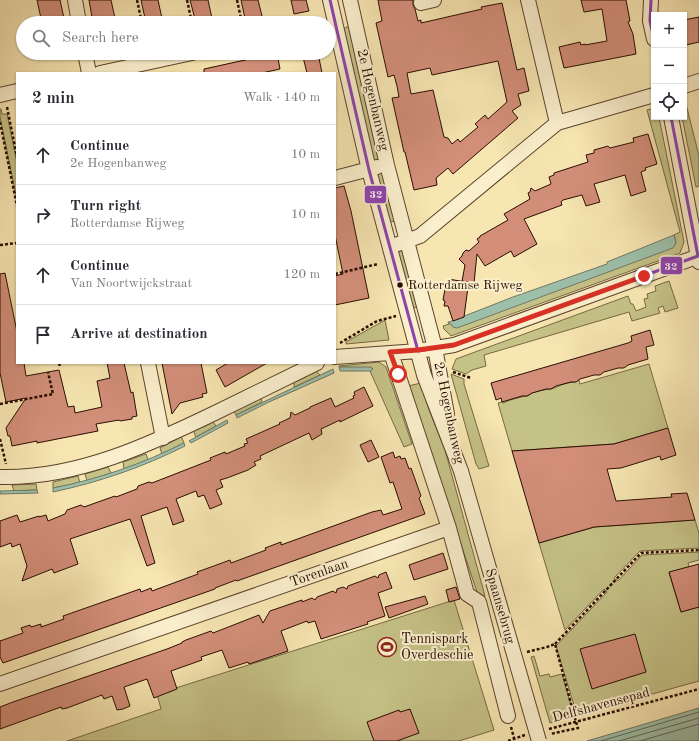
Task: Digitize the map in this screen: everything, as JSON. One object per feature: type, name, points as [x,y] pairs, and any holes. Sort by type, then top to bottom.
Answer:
[{"type":"street","points":[[75,0],[78,16]]},
{"type":"street","name":"2e Hogenbanweg","points":[[330,0],[331,16]]},
{"type":"street","name":"2e Hogenbanweg","points":[[350,0],[387,165],[435,348],[440,370],[444,402],[461,471]]},
{"type":"street","points":[[528,0],[557,123]]},
{"type":"street","points":[[651,0],[651,26]]},
{"type":"street","points":[[336,21],[354,17]]},
{"type":"street","name":"2e Hogenbanweg","points":[[336,41],[424,375],[461,471]]},
{"type":"street","points":[[86,60],[89,72]]},
{"type":"street","points":[[105,72],[160,60]]},
{"type":"street","points":[[687,85],[699,81]]},
{"type":"street","points":[[389,246],[407,242],[420,236],[557,123],[651,96]]},
{"type":"street","points":[[336,358],[454,345],[699,258],[672,120]]},
{"type":"street","points":[[336,178],[387,165]]},
{"type":"street","points":[[390,352],[449,528],[467,594],[479,602],[508,716]]},
{"type":"street","points":[[148,364],[164,438]]},
{"type":"street","points":[[4,477],[52,473],[89,465],[164,438],[315,364]]},
{"type":"street","name":"Spaansebrug","points":[[461,471],[537,737]]},
{"type":"street","name":"Torenlaan","points":[[0,684],[449,528]]},
{"type":"path","points":[[137,0],[140,16]]},
{"type":"path","points":[[187,0],[190,16]]},
{"type":"path","points":[[237,0],[240,16]]},
{"type":"path","points":[[7,93],[16,151]]},
{"type":"path","points":[[0,122],[16,201]]},
{"type":"path","points":[[0,246],[16,243]]},
{"type":"path","points":[[336,274],[378,264]]},
{"type":"path","points":[[0,404],[53,394],[48,372]]},
{"type":"path","points":[[0,439],[4,477]]},
{"type":"path","points":[[524,652],[554,644],[641,553],[699,550]]},
{"type":"path","points":[[508,741],[537,737],[578,728],[554,644]]},
{"type":"path","name":"Delfshavensepad","points":[[549,729],[699,689]]},
{"type":"shaded area","points":[[350,27],[380,159],[374,161],[343,29]]},
{"type":"shaded area","points":[[687,108],[699,156],[699,186],[696,187],[683,120],[687,120]]},
{"type":"shaded area","points":[[1,109],[2,114],[7,114],[16,158],[16,195],[0,117]]},
{"type":"shaded area","points":[[651,109],[651,120],[660,120],[684,242],[680,253],[451,336],[443,326],[449,324],[448,322],[451,325],[676,243],[674,235],[680,232],[647,110]]},
{"type":"shaded area","points":[[380,173],[383,173],[398,220],[387,223],[377,176]]},
{"type":"shaded area","points":[[402,250],[420,306],[410,309],[398,251]]},
{"type":"shaded area","points":[[669,281],[678,308],[665,312],[663,306],[658,308],[660,313],[632,321],[629,312],[484,355],[486,366],[472,370],[466,374],[452,369],[456,359],[628,296],[636,311],[646,307],[644,299],[648,298],[647,294],[656,291],[655,286]]},
{"type":"shaded area","points":[[385,320],[389,340],[346,344],[346,342]]},
{"type":"shaded area","points":[[379,362],[386,367],[412,444],[404,447],[370,371],[372,368],[339,367]]},
{"type":"shaded area","points":[[649,364],[668,428],[613,444],[512,451],[498,403],[528,396],[534,392],[553,388],[566,383],[576,382],[579,380],[580,384]]},
{"type":"shaded area","points":[[315,370],[320,375],[294,387],[294,382],[306,377],[305,375]]},
{"type":"shaded area","points":[[451,374],[464,379],[464,384],[489,466],[479,469],[476,464]]},
{"type":"shaded area","points":[[421,383],[429,410],[445,450],[485,596],[480,595],[477,592],[408,386]]},
{"type":"shaded area","points":[[261,398],[262,402],[236,415],[234,411]]},
{"type":"shaded area","points":[[213,422],[216,426],[196,437],[193,430],[201,425],[203,427]]},
{"type":"shaded area","points":[[181,436],[184,443],[162,454],[160,448]]},
{"type":"shaded area","points":[[146,454],[148,460],[124,469],[123,462]]},
{"type":"shaded area","points":[[108,467],[111,473],[87,481],[85,474]]},
{"type":"shaded area","points":[[78,476],[80,483],[53,488],[53,482]]},
{"type":"shaded area","points":[[36,484],[37,490],[14,491],[12,485]]},
{"type":"shaded area","points":[[695,520],[699,533],[699,548],[640,551],[614,578],[618,581],[642,555],[699,552],[699,560],[688,563],[689,567],[669,573],[681,612],[699,607],[699,681],[577,715],[556,646],[607,592],[604,589],[565,630],[539,543],[595,527]]},
{"type":"shaded area","name":"Tennispark Overdeschie","points":[[454,600],[494,730],[459,741],[67,741],[161,709],[157,694]]},
{"type":"shaded area","points":[[534,656],[540,676],[549,674],[550,677],[562,674],[574,716],[550,723],[531,657]]},
{"type":"water","points":[[674,235],[676,243],[673,248],[457,328],[453,327],[449,322],[513,297],[607,264],[607,262]]},
{"type":"water","points":[[339,367],[370,367],[373,369],[371,371],[340,371]]},
{"type":"water","points":[[333,369],[334,373],[237,418],[236,415]]},
{"type":"water","points":[[227,420],[228,423],[191,443],[189,441]]},
{"type":"water","points":[[184,443],[185,446],[137,467],[88,484],[53,492],[53,488],[120,470],[152,458]]},
{"type":"water","points":[[37,490],[38,493],[0,494],[0,491]]},
{"type":"water","points":[[699,708],[699,741],[587,741]]},
{"type":"building","points":[[37,0],[60,0],[63,16],[40,16]]},
{"type":"building","points":[[89,0],[111,0],[114,16],[92,16]]},
{"type":"building","points":[[141,0],[158,0],[161,16],[144,16]]},
{"type":"building","points":[[190,0],[208,0],[211,16],[194,16]]},
{"type":"building","points":[[241,0],[258,0],[262,16],[244,16]]},
{"type":"building","points":[[291,0],[306,0],[309,11],[294,14]]},
{"type":"building","points":[[378,0],[413,0],[418,21],[421,20],[421,23],[502,3],[517,70],[524,68],[529,91],[518,94],[521,105],[512,111],[518,118],[453,174],[448,168],[436,178],[437,185],[414,190],[392,98],[399,97],[397,86],[394,75],[388,77],[376,23],[382,21]],"holes":[[[498,61],[507,102],[488,119],[485,115],[475,124],[478,127],[460,142],[458,139],[452,144],[448,138],[444,137],[433,90],[411,94],[407,73],[430,68],[432,75]]]},
{"type":"building","points":[[581,0],[626,0],[630,21],[628,22],[633,34],[636,54],[564,68],[559,47],[580,42],[581,45],[585,45],[607,41],[602,9],[584,12]]},
{"type":"building","points":[[699,17],[699,42],[687,45],[687,19]]},
{"type":"building","points":[[245,60],[278,60],[280,69],[266,72],[204,72],[204,69]]},
{"type":"building","points":[[304,60],[319,60],[322,72],[307,72]]},
{"type":"building","points":[[648,134],[657,164],[645,168],[646,170],[641,172],[646,191],[631,196],[625,175],[594,184],[600,202],[586,206],[582,195],[563,200],[561,202],[562,205],[524,219],[537,244],[514,257],[511,251],[485,266],[477,254],[474,283],[462,281],[465,265],[459,259],[463,253],[466,250],[469,251],[479,242],[477,239],[480,236],[508,220],[504,214],[530,199],[528,193],[530,192],[531,188],[535,191],[551,184],[549,177],[554,175],[554,173],[588,162],[586,155],[594,153],[594,150],[634,142],[633,138]]},
{"type":"building","points":[[344,186],[351,211],[369,298],[336,305],[336,276],[343,274],[336,240],[336,188]]},
{"type":"building","points":[[5,273],[16,327],[16,364],[24,364],[26,376],[59,370],[68,407],[74,406],[75,413],[102,407],[97,381],[110,378],[107,364],[124,364],[131,393],[133,392],[137,416],[132,417],[132,419],[96,424],[98,431],[37,443],[37,441],[12,446],[10,436],[8,436],[6,428],[26,398],[6,402],[0,373],[0,274]]},
{"type":"building","points":[[448,279],[466,282],[468,287],[464,317],[453,321],[448,306],[444,306],[445,301],[443,300]]},
{"type":"building","points":[[650,330],[654,345],[646,347],[648,359],[628,365],[624,368],[604,372],[600,375],[580,379],[576,382],[556,386],[551,389],[532,393],[527,396],[502,402],[501,398],[496,400],[491,383],[628,343],[632,341],[631,336]]},
{"type":"building","points":[[162,364],[201,364],[207,393],[202,394],[203,397],[180,403],[172,414]]},
{"type":"building","points":[[226,364],[265,364],[225,387],[216,370]]},
{"type":"building","points":[[364,387],[373,406],[340,422],[340,420],[321,429],[322,434],[312,440],[309,433],[260,456],[261,459],[254,462],[256,465],[248,470],[220,480],[223,487],[216,490],[222,504],[210,509],[204,495],[198,497],[196,491],[176,499],[184,521],[173,525],[167,507],[141,516],[155,563],[147,566],[130,519],[70,539],[78,564],[54,573],[52,569],[22,581],[27,566],[20,544],[12,547],[11,543],[0,547],[0,521],[17,515],[20,522],[46,515],[48,521],[65,514],[67,510],[81,505],[84,507],[115,496],[116,497],[137,489],[138,486],[149,482],[152,483],[211,460],[210,458],[225,452],[226,454],[245,446],[244,444],[248,443],[246,439],[290,418],[291,412],[295,415],[331,398],[335,407],[354,398],[354,392]]},
{"type":"building","points":[[668,428],[676,455],[661,460],[660,456],[621,468],[607,469],[616,501],[672,497],[671,494],[687,493],[695,520],[594,527],[539,543],[512,451],[614,444]]},
{"type":"building","points":[[371,440],[379,457],[368,462],[360,445]]},
{"type":"building","points":[[393,452],[395,458],[400,456],[401,459],[405,458],[409,469],[411,468],[421,496],[419,498],[425,514],[3,663],[0,657],[0,641],[23,633],[21,628],[41,624],[41,627],[64,619],[63,616],[140,589],[141,592],[151,588],[152,591],[230,560],[231,563],[266,550],[265,548],[281,542],[281,545],[372,512],[381,510],[383,515],[402,509],[393,482],[390,483],[381,457]]},
{"type":"building","points":[[443,553],[448,569],[414,580],[409,565]]},
{"type":"building","points":[[699,564],[699,607],[681,612],[669,572]]},
{"type":"building","points":[[386,572],[392,588],[378,593],[385,616],[367,622],[368,624],[321,639],[315,621],[308,623],[307,621],[281,631],[288,651],[249,664],[248,662],[229,668],[222,650],[201,657],[202,660],[171,671],[177,689],[154,698],[147,679],[124,687],[130,706],[123,709],[117,710],[112,696],[104,699],[102,695],[67,708],[62,709],[61,707],[0,729],[0,707],[167,649],[211,631],[213,633],[259,615],[263,623],[270,611],[302,600],[302,602],[312,598],[315,600],[317,597],[333,591],[336,593],[337,589],[343,587],[347,589],[348,586],[375,576],[378,578],[379,575]]},
{"type":"building","points":[[456,587],[460,599],[449,602],[446,590]]},
{"type":"building","points":[[425,596],[428,604],[389,618],[385,607]]},
{"type":"building","points":[[635,634],[646,672],[592,689],[580,649]]},
{"type":"building","points":[[410,709],[419,733],[397,741],[374,741],[367,722],[399,710],[400,712]]},
{"type":"transit line","name":"32","points":[[330,0],[334,16]]},
{"type":"transit line","name":"32","points":[[651,0],[651,26]]},
{"type":"transit line","name":"32","points":[[336,26],[369,170],[418,351],[454,345],[698,256],[672,120]]},
{"type":"place","name":"Rotterdamse Rijweg","points":[[400,285]]},
{"type":"place","name":"Tennispark Overdeschie","points":[[387,647]]},
{"type":"route","points":[[398,374],[390,352],[454,345],[644,276]]}]
